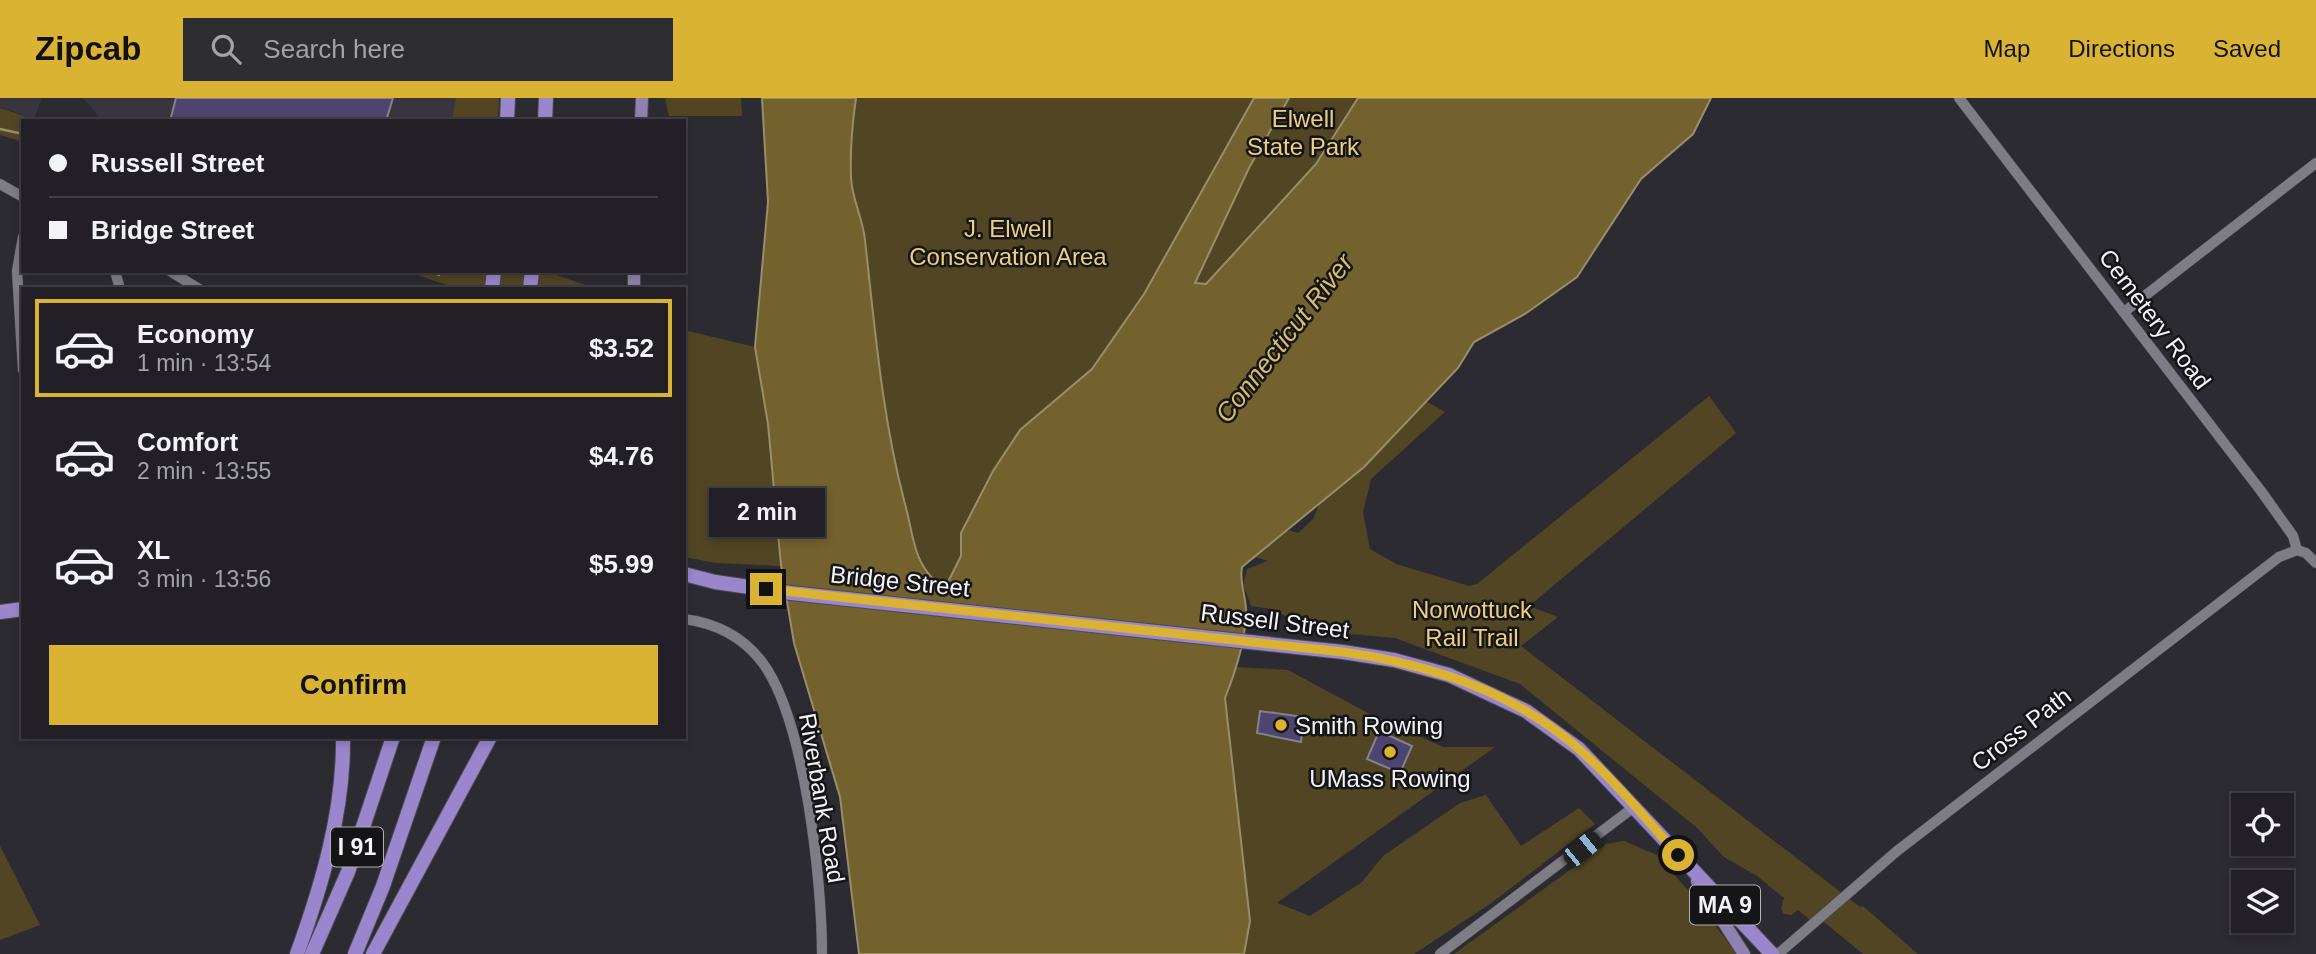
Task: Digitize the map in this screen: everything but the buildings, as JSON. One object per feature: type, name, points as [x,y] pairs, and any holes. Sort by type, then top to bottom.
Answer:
[{"type":"highway","points":[[507,119],[508,98]]},
{"type":"highway","points":[[545,119],[546,98]]},
{"type":"highway","name":"Bridge Street","points":[[686,575],[715,582],[1081,622]]},
{"type":"highway","name":"Bridge Street","points":[[686,586],[715,582]]},
{"type":"highway","points":[[0,612],[21,609]]},
{"type":"highway","name":"Russell Street","points":[[1081,622],[1316,649],[1416,665],[1494,694],[1526,711],[1579,749],[1775,954]]},
{"type":"highway","points":[[297,954],[329,850],[343,760],[343,739]]},
{"type":"highway","name":"I 91","points":[[312,954],[352,863],[392,739]]},
{"type":"highway","name":"I 91","points":[[355,954],[383,886],[433,739]]},
{"type":"highway","points":[[373,954],[489,739]]},
{"type":"main road","points":[[641,119],[642,98]]},
{"type":"main road","points":[[1678,855],[1744,954]]},
{"type":"street","name":"Cemetery Road","points":[[1959,98],[2261,491],[2293,536],[2297,550],[2306,553],[2316,563]]},
{"type":"street","points":[[2124,312],[2316,163]]},
{"type":"street","points":[[0,184],[21,196]]},
{"type":"street","points":[[21,248],[17,271],[21,337]]},
{"type":"street","points":[[173,273],[196,287]]},
{"type":"street","name":"Cross Path","points":[[1775,954],[1897,851],[2278,557],[2297,550]]},
{"type":"street","name":"Riverbank Road","points":[[686,620],[720,629],[742,642],[761,661],[782,699],[797,750],[809,817],[819,898],[822,954]]},
{"type":"street","points":[[1440,954],[1634,807]]},
{"type":"shaded area","points":[[0,98],[42,98],[34,119],[0,107]]},
{"type":"shaded area","points":[[83,98],[456,98],[456,113],[453,119],[101,119]]},
{"type":"green space","points":[[456,98],[499,98],[498,119],[452,119]]},
{"type":"green space","points":[[665,98],[741,98],[742,116],[669,116]]},
{"type":"green space","name":"J. Elwell Conservation Area","points":[[856,98],[1254,98],[1144,294],[1092,369],[1020,430],[993,471],[961,533],[961,556],[948,582],[939,585],[924,567],[915,548],[890,439],[864,232],[851,178]]},
{"type":"green space","name":"Elwell State Park","points":[[1289,98],[1358,98],[1316,164],[1206,284],[1194,283],[1249,168]]},
{"type":"green space","points":[[0,108],[33,119],[21,119],[21,141],[0,135]]},
{"type":"green space","points":[[412,273],[551,273],[591,287],[452,287]]},
{"type":"green space","points":[[686,330],[755,347],[768,424],[781,566],[716,563],[686,557]]},
{"type":"green space","name":"Norwottuck Rail Trail","points":[[1709,396],[1736,433],[1529,606],[1558,617],[1521,646],[1860,907],[1863,906],[1918,954],[1863,954],[1824,922],[1809,919],[1798,910],[1791,915],[1784,914],[1781,909],[1784,898],[1757,876],[1724,857],[1696,827],[1520,684],[1395,638],[1351,634],[1297,622],[1272,609],[1251,606],[1243,585],[1247,569],[1268,561],[1129,514],[1144,485],[1298,533],[1313,519],[1323,496],[1424,400],[1445,412],[1371,479],[1363,512],[1370,549],[1396,564],[1469,586],[1477,584]]},
{"type":"green space","points":[[1236,667],[1288,670],[1366,712],[1443,747],[1495,747],[1277,903],[1310,916],[1362,882],[1383,856],[1460,803],[1486,795],[1521,846],[1579,808],[1595,824],[1490,904],[1414,954],[1244,954],[1250,921],[1225,698]]},
{"type":"green space","points":[[1624,841],[1657,855],[1737,954],[1454,954],[1606,844]]},
{"type":"green space","points":[[0,846],[40,925],[0,940]]},
{"type":"water","name":"Connecticut River","points":[[762,98],[856,98],[851,178],[864,232],[890,439],[915,547],[924,567],[939,585],[948,582],[961,556],[961,533],[993,471],[1020,430],[1092,369],[1144,294],[1254,98],[1289,98],[1249,168],[1195,283],[1206,284],[1316,164],[1358,98],[1711,98],[1693,134],[1641,179],[1577,277],[1525,314],[1474,342],[1458,368],[1364,467],[1242,567],[1246,611],[1244,633],[1225,698],[1250,921],[1244,954],[859,954],[840,797],[794,643],[781,565],[768,424],[755,347],[768,202]]},
{"type":"waterway","points":[[0,129],[21,134]]},
{"type":"waterway","points":[[436,273],[439,275]]},
{"type":"place","name":"Smith Rowing","points":[[1281,725]]},
{"type":"place","name":"UMass Rowing","points":[[1390,752]]},
{"type":"route","points":[[766,589],[1343,652],[1423,667],[1494,694],[1552,728],[1600,769],[1678,855]]}]
